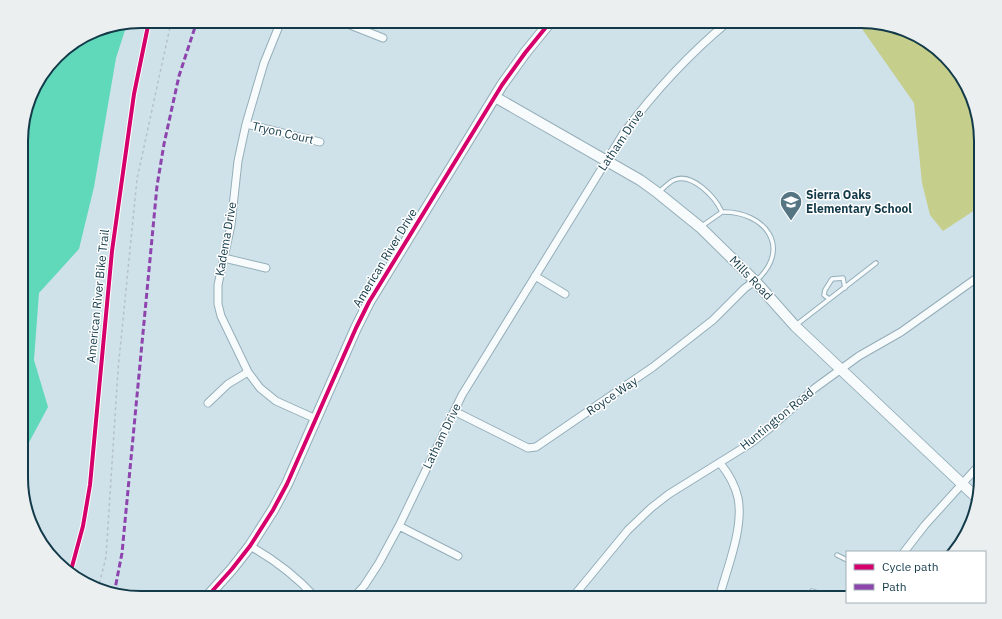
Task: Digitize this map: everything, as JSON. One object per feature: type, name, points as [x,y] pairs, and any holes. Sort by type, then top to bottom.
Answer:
[{"type":"street","name":"Kadema Drive","points":[[279,28],[262,69],[246,124],[238,161],[230,225],[218,285],[219,310],[248,372],[260,388],[276,401],[316,419]]},
{"type":"street","points":[[358,28],[383,38]]},
{"type":"street","name":"American River Drive","points":[[212,591],[250,546],[273,510],[287,484],[358,322],[369,302],[495,97],[525,53],[545,28]]},
{"type":"street","name":"Latham Drive","points":[[359,591],[379,563],[399,526],[462,395],[623,134],[639,112],[665,82],[703,43],[721,28]]},
{"type":"street","name":"Mills Road","points":[[495,97],[658,192],[700,227],[755,281],[795,326],[973,494]]},
{"type":"street","name":"Tryon Court","points":[[246,124],[320,142]]},
{"type":"street","points":[[224,258],[266,268]]},
{"type":"street","points":[[535,276],[565,294]]},
{"type":"street","name":"Huntington Road","points":[[578,591],[628,530],[669,494],[751,442],[770,428],[815,388],[841,369],[859,356],[901,332],[974,280]]},
{"type":"street","name":"Royce Way","points":[[454,411],[528,448],[536,448],[653,367],[712,320],[745,288],[755,281]]},
{"type":"street","points":[[208,403],[228,384],[248,372]]},
{"type":"street","points":[[720,462],[731,479],[738,498],[739,511],[737,531],[722,591]]},
{"type":"street","points":[[905,551],[925,525],[974,471]]},
{"type":"street","points":[[399,526],[458,556]]},
{"type":"street","points":[[250,546],[271,558],[289,571],[309,591]]},
{"type":"lane","points":[[658,192],[674,180],[683,178],[700,186],[711,194],[722,212]]},
{"type":"lane","points":[[700,227],[722,212],[741,213],[757,220],[768,231],[773,246],[772,260],[764,274],[755,281]]},
{"type":"lane","points":[[795,326],[876,263]]},
{"type":"lane","points":[[829,299],[824,295],[825,290],[832,279],[843,278],[845,288]]},
{"type":"lane","points":[[837,555],[846,560]]},
{"type":"path","points":[[100,583],[106,557],[118,370],[137,179],[170,28]]},
{"type":"shaded area","points":[[861,28],[891,32],[924,47],[936,56],[951,72],[959,84],[968,104],[974,133],[974,211],[943,231],[930,215],[922,183],[914,103]]},
{"type":"shaded area","points":[[125,29],[116,58],[94,187],[79,249],[39,293],[34,360],[48,407],[28,444],[28,141],[32,111],[47,78],[66,56],[84,43],[104,34]]},
{"type":"marked path","points":[[115,588],[122,553],[157,186],[164,144],[179,76],[195,28]]},
{"type":"cycle path","name":"American River Bike Trail","points":[[72,568],[83,526],[90,485],[112,251],[134,94],[148,28]]},
{"type":"cycle path","points":[[212,591],[250,546],[273,510],[287,484],[369,302],[502,85],[545,28]]},
{"type":"place","name":"Sierra Oaks Elementary School","points":[[791,222]]}]
